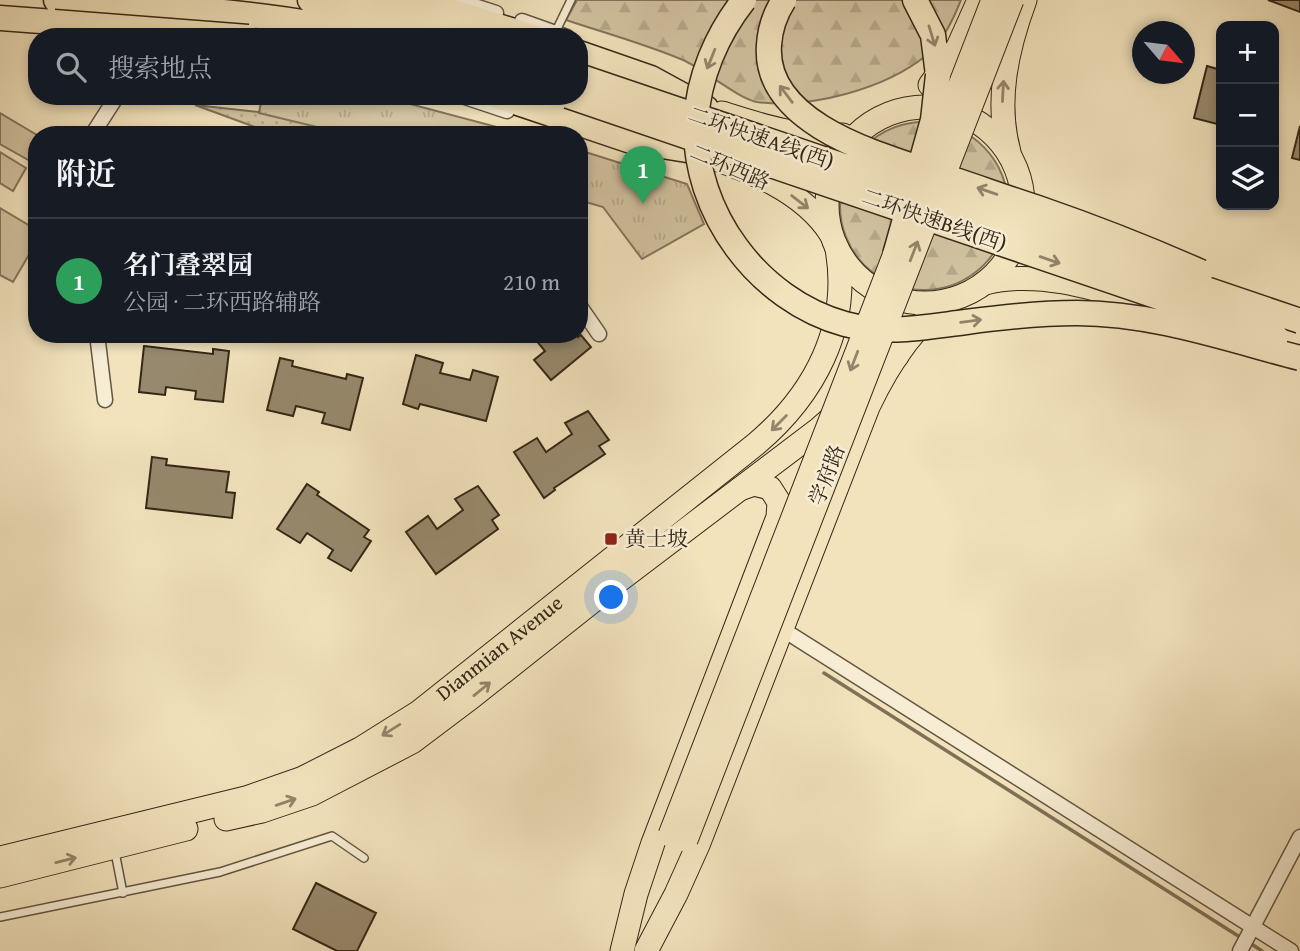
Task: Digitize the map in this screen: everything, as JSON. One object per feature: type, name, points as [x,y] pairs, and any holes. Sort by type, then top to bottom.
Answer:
[{"type":"highway","points":[[310,0],[376,13],[429,28]]},
{"type":"highway","points":[[415,0],[525,28]]},
{"type":"highway","points":[[744,0],[722,34],[704,78],[697,114],[698,151],[709,196],[734,243],[755,271],[793,302],[835,321],[890,330],[1044,314],[1124,316],[1160,322],[1300,357]]},
{"type":"highway","points":[[783,0],[769,35],[771,67],[786,96],[824,129],[871,152],[1110,234],[1180,262],[1300,319]]},
{"type":"highway","points":[[895,255],[933,120],[938,85],[933,35],[915,0]]},
{"type":"highway","points":[[48,5],[261,16],[338,28]]},
{"type":"highway","points":[[0,18],[131,28]]},
{"type":"highway","points":[[588,55],[658,80],[706,107]]},
{"type":"highway","name":"二环快速A线(西)","points":[[588,79],[1300,319]]},
{"type":"highway","name":"二环快速B线(西)","points":[[588,103],[1300,345]]},
{"type":"highway","points":[[524,105],[586,126]]},
{"type":"highway","points":[[588,127],[631,141],[693,150]]},
{"type":"main road","points":[[368,0],[470,28]]},
{"type":"main road","points":[[901,110],[937,77],[967,28],[979,0]]},
{"type":"main road","name":"学府路","points":[[645,951],[678,837],[993,0]]},
{"type":"main road","name":"学府路","points":[[624,951],[678,837],[1012,0]]},
{"type":"main road","points":[[1011,159],[995,136],[958,113],[930,107],[901,110],[887,115],[863,130],[843,152],[831,178],[827,207],[835,243],[845,262],[860,278],[887,296],[925,303],[962,296],[985,283],[1003,264],[1017,239],[1023,212],[1021,185],[1006,138],[1003,102],[1011,42],[1026,0]]},
{"type":"main road","points":[[0,8],[48,5],[134,28]]},
{"type":"main road","points":[[205,28],[247,25],[266,28]]},
{"type":"main road","points":[[967,28],[969,46],[983,57],[1000,55],[1011,42]]},
{"type":"main road","points":[[588,68],[768,126],[831,136],[863,130]]},
{"type":"main road","name":"二环西路","points":[[560,105],[693,150],[782,189],[812,212],[835,243]]},
{"type":"main road","points":[[693,150],[707,146],[716,133],[715,117],[706,107]]},
{"type":"main road","points":[[1021,185],[1044,205],[1105,239],[1166,264],[1300,309]]},
{"type":"main road","name":"Dianmian Avenue","points":[[0,858],[246,798],[303,778],[360,749],[419,712],[783,419],[814,380],[832,338],[840,298],[841,273],[835,243]]},
{"type":"main road","points":[[1152,306],[1142,297],[1141,281],[1151,267],[1166,264]]},
{"type":"main road","points":[[985,283],[1020,278],[1051,281],[1103,292],[1300,357]]},
{"type":"main road","name":"学府路","points":[[645,951],[671,905],[698,845],[868,408],[897,356],[923,324],[950,300]]},
{"type":"main road","name":"Dianmian Avenue","points":[[0,876],[262,811],[312,794],[412,742],[838,414],[897,356]]},
{"type":"main road","points":[[624,951],[636,894],[653,843],[779,512],[776,494],[767,486],[759,484],[740,488]]},
{"type":"main road","points":[[768,545],[780,537],[796,539],[807,548],[809,559]]},
{"type":"street","points":[[456,0],[533,28]]},
{"type":"street","points":[[588,44],[658,68],[683,84],[706,107]]},
{"type":"street","points":[[98,126],[111,105]]},
{"type":"street","points":[[488,105],[550,126]]},
{"type":"street","points":[[588,139],[649,155],[675,155],[693,150]]},
{"type":"street","points":[[588,318],[599,334]]},
{"type":"street","points":[[98,343],[105,400]]},
{"type":"street","points":[[782,629],[1291,951]]},
{"type":"street","points":[[1241,947],[1300,837]]},
{"type":"lane","points":[[556,28],[571,0]]},
{"type":"lane","points":[[0,918],[220,872],[332,836],[364,858]]},
{"type":"lane","points":[[114,848],[123,893]]},
{"type":"green space","points":[[577,0],[961,0],[939,42],[911,66],[847,94],[778,103],[749,100],[683,60],[566,20]]},
{"type":"green space","points":[[195,105],[268,113],[316,126],[252,126]]},
{"type":"green space","points":[[260,105],[414,105],[493,126],[313,126],[259,113]]},
{"type":"green space","points":[[0,113],[28,130],[28,160],[0,144]]},
{"type":"green space","points":[[924,122],[956,129],[971,136],[983,147],[994,159],[1001,174],[1008,206],[1001,238],[994,253],[983,265],[971,276],[956,283],[924,290],[892,283],[877,276],[865,265],[854,253],[847,238],[840,206],[847,174],[854,159],[865,147],[877,136],[892,129]]},
{"type":"green space","points":[[0,152],[26,168],[13,191],[0,183]]},
{"type":"green space","points":[[588,153],[687,184],[704,224],[642,259],[603,207],[588,203]]},
{"type":"green space","points":[[0,208],[28,225],[28,256],[13,282],[0,275]]},
{"type":"building","points":[[1268,0],[1300,0],[1300,12]]},
{"type":"building","points":[[1207,66],[1216,69],[1216,124],[1194,118]]},
{"type":"building","points":[[1300,126],[1300,160],[1292,158]]},
{"type":"building","points":[[538,343],[588,343],[591,347],[551,380],[534,360],[545,351]]},
{"type":"building","points":[[144,346],[213,354],[213,349],[229,351],[223,402],[195,399],[196,391],[166,387],[165,395],[139,392]]},
{"type":"building","points":[[416,355],[443,363],[440,373],[470,380],[473,370],[498,377],[486,421],[420,404],[418,409],[403,404]]},
{"type":"building","points":[[280,358],[293,361],[292,366],[346,379],[347,374],[363,378],[350,430],[322,423],[325,413],[296,406],[293,416],[267,410]]},
{"type":"building","points":[[588,411],[609,440],[599,446],[605,454],[554,488],[555,490],[544,498],[514,452],[537,438],[546,452],[572,434],[565,423]]},
{"type":"building","points":[[152,457],[167,459],[166,465],[229,472],[226,492],[235,493],[232,518],[146,508]]},
{"type":"building","points":[[307,484],[319,492],[317,495],[369,530],[364,537],[371,541],[351,571],[328,558],[333,550],[307,533],[300,543],[277,529]]},
{"type":"building","points":[[478,486],[499,515],[492,520],[498,529],[436,574],[406,532],[428,516],[437,529],[463,510],[455,499]]},
{"type":"building","points":[[316,883],[376,913],[357,951],[337,951],[293,929]]},
{"type":"waterway","points":[[824,673],[1243,939]]},
{"type":"waterway","points":[[1250,943],[1262,951]]},
{"type":"place","name":"名门叠翠园","points":[[643,204]]},
{"type":"place","name":"黄士坡","points":[[611,539]]}]
